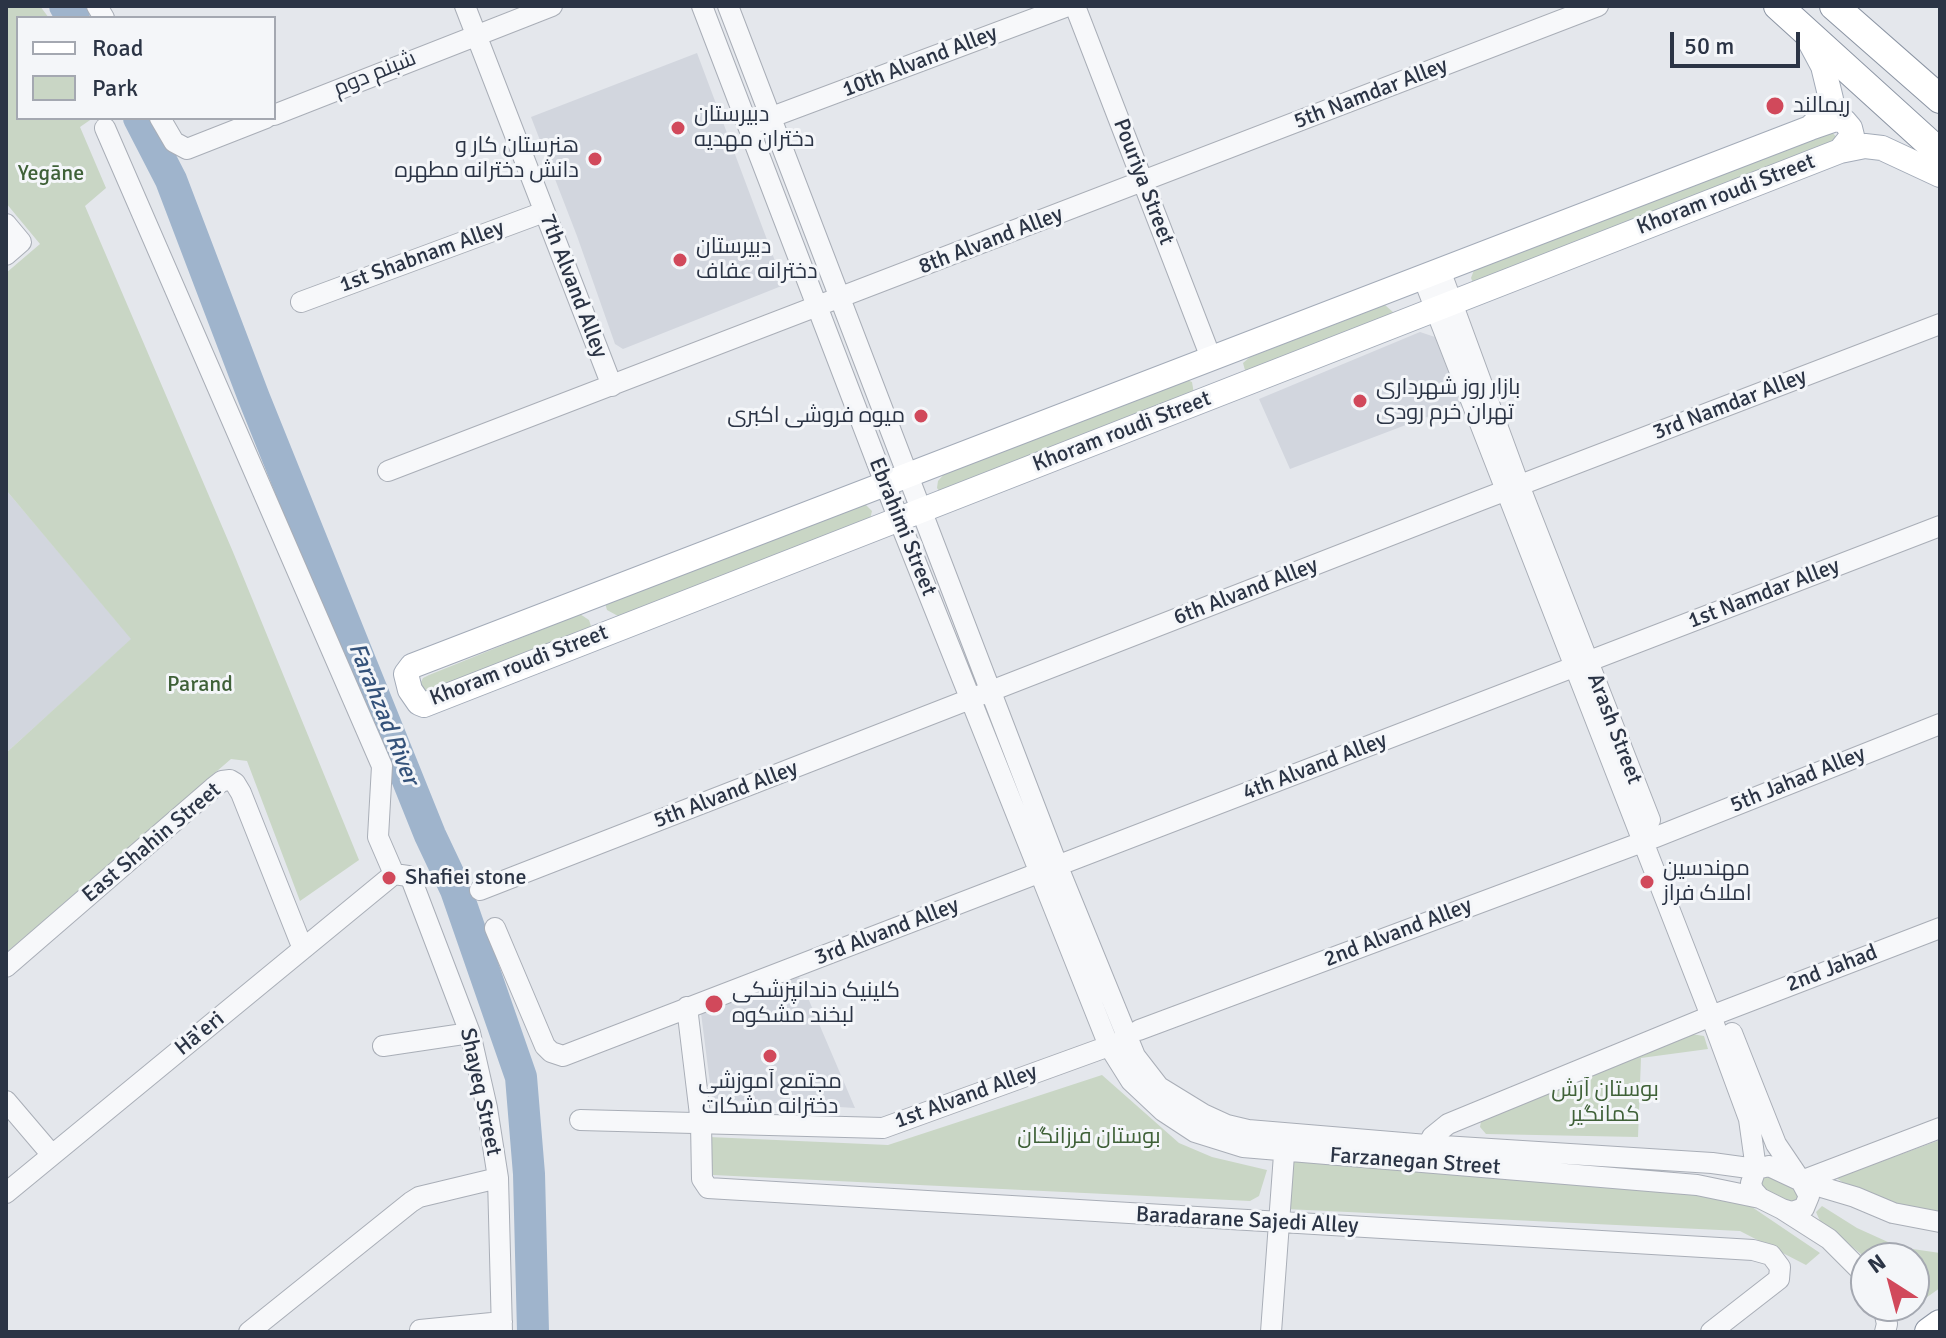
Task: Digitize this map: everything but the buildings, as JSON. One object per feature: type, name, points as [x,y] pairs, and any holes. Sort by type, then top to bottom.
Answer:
[{"type":"highway","points":[[1778,6],[1940,153]]},
{"type":"highway","points":[[1834,6],[1940,99]]},
{"type":"highway","points":[[1929,1332],[1940,1324]]},
{"type":"main road","name":"Khoram roudi Street","points":[[1801,26],[1823,66],[1831,99],[1826,112],[1810,128],[412,666],[406,674],[410,690],[424,705],[1840,151],[1865,146],[1882,148],[1940,175]]},
{"type":"main road","points":[[1810,128],[1836,119],[1844,121],[1852,136],[1840,151]]},
{"type":"main road","points":[[1211,358],[1224,392]]},
{"type":"main road","points":[[590,598],[604,634]]},
{"type":"street","name":"7th Alvand Alley","points":[[465,6],[612,386]]},
{"type":"street","name":"شبنم دوم","points":[[276,114],[552,6]]},
{"type":"street","name":"Ebrahimi Street","points":[[702,6],[816,308],[896,479],[1049,870],[1125,1038]]},
{"type":"street","name":"Ebrahimi Street","points":[[728,6],[840,300],[896,479]]},
{"type":"street","name":"10th Alvand Alley","points":[[748,125],[1068,6]]},
{"type":"street","name":"Pouriya Street","points":[[1075,6],[1211,358]]},
{"type":"street","name":"5th Namdar Alley","points":[[1143,182],[1598,6]]},
{"type":"street","points":[[161,120],[169,135],[181,147],[192,147],[261,120]]},
{"type":"street","points":[[105,128],[382,766],[378,837],[394,874]]},
{"type":"street","name":"8th Alvand Alley","points":[[816,308],[1143,182]]},
{"type":"street","name":"1st Shabnam Alley","points":[[301,302],[544,212]]},
{"type":"street","points":[[6,224],[14,248]]},
{"type":"street","name":"Arash Street","points":[[1432,274],[1717,1014],[1776,1144],[1801,1181]]},
{"type":"street","name":"7th Alvand Alley","points":[[388,471],[816,308]]},
{"type":"street","name":"3rd Namdar Alley","points":[[1512,488],[1940,324]]},
{"type":"street","name":"6th Alvand Alley","points":[[981,696],[1512,488]]},
{"type":"street","name":"1st Namdar Alley","points":[[1582,664],[1940,526]]},
{"type":"street","name":"4th Alvand Alley","points":[[1049,870],[1582,664]]},
{"type":"street","name":"5th Alvand Alley","points":[[480,890],[981,696]]},
{"type":"street","name":"5th Jahad Alley","points":[[1650,839],[1940,724]]},
{"type":"street","name":"East Shahin Street","points":[[6,967],[213,788],[222,781],[230,780],[241,793],[303,949]]},
{"type":"street","name":"2nd Alvand Alley","points":[[1125,1038],[1650,839]]},
{"type":"street","name":"3rd Alvand Alley","points":[[495,928],[545,1046],[563,1056],[1049,870]]},
{"type":"street","name":"Hā'eri","points":[[6,1193],[394,874]]},
{"type":"street","name":"Shayeq Street","points":[[394,874],[408,876],[412,881],[470,1033],[487,1108],[498,1178],[502,1327]]},
{"type":"street","name":"2nd Jahad","points":[[1427,1153],[1432,1137],[1448,1124],[1717,1014],[1940,928]]},
{"type":"street","points":[[687,1007],[701,1123]]},
{"type":"street","name":"Arash Street","points":[[1717,1014],[1749,1119],[1756,1169],[1751,1183],[1760,1198]]},
{"type":"street","points":[[383,1046],[470,1033]]},
{"type":"street","name":"1st Alvand Alley","points":[[580,1120],[883,1128],[1125,1038]]},
{"type":"street","name":"Farzanegan Street","points":[[1125,1038],[1131,1081],[1149,1100],[1187,1127],[1227,1143],[1712,1163],[1756,1169],[1769,1166],[1801,1181]]},
{"type":"street","points":[[6,1101],[52,1155]]},
{"type":"street","name":"Baradarane Sajedi Alley","points":[[701,1123],[702,1179],[708,1188],[1753,1250],[1771,1255],[1780,1267],[1779,1279],[1711,1332]]},
{"type":"street","points":[[1801,1181],[1940,1128]]},
{"type":"street","points":[[1271,1332],[1284,1143]]},
{"type":"street","name":"Farzanegan Street","points":[[1427,1153],[1697,1185],[1760,1198],[1782,1209]]},
{"type":"street","points":[[249,1332],[419,1197],[498,1178]]},
{"type":"street","points":[[1782,1209],[1799,1211],[1808,1202],[1807,1191],[1801,1181]]},
{"type":"street","points":[[1801,1181],[1855,1197],[1893,1213],[1940,1222]]},
{"type":"street","points":[[1782,1209],[1829,1239],[1850,1260]]},
{"type":"street","points":[[420,1330],[502,1327]]},
{"type":"shaded area","points":[[697,53],[784,285],[623,349],[615,344],[531,117]]},
{"type":"shaded area","name":"بازار روز شهرداری تهران خرم رودی","points":[[1420,332],[1435,337],[1461,404],[1290,469],[1259,399]]},
{"type":"shaded area","points":[[6,490],[132,639],[6,753]]},
{"type":"shaded area","name":"مجتمع آموزشی دخترانه مشکات","points":[[799,977],[855,1108],[712,1099],[701,1013]]},
{"type":"green space","points":[[6,6],[40,6],[48,16],[16,16],[16,120],[90,120],[80,127],[106,188],[85,206],[233,552],[359,860],[300,901],[247,761],[231,759],[6,953],[6,753],[131,639],[6,490],[6,273],[40,244],[6,203]]},
{"type":"green space","points":[[1832,132],[1838,139],[1474,285],[1471,278],[1474,270]]},
{"type":"green space","points":[[1385,305],[1394,313],[1252,374],[1245,370],[1243,363],[1250,357]]},
{"type":"green space","points":[[1187,380],[1192,382],[1194,394],[940,492],[937,488],[938,481],[945,473]]},
{"type":"green space","points":[[861,500],[872,511],[863,527],[618,616],[607,610],[605,603]]},
{"type":"green space","points":[[580,614],[589,620],[591,626],[587,629],[427,691],[422,689],[420,684],[423,678],[429,675]]},
{"type":"green space","name":"بوستان آرش کمانگیر","points":[[1691,1034],[1704,1036],[1708,1049],[1641,1058],[1638,1137],[1486,1134],[1480,1127],[1482,1116]]},
{"type":"green space","name":"بوستان فرزانگان","points":[[1102,1075],[1179,1143],[1212,1157],[1267,1170],[1259,1196],[1250,1201],[713,1175],[709,1137],[888,1145]]},
{"type":"green space","points":[[1940,1140],[1940,1215],[1906,1209],[1855,1190],[1836,1178]]},
{"type":"green space","points":[[1291,1160],[1639,1178],[1746,1203],[1820,1253],[1806,1265],[1740,1231],[1286,1209]]},
{"type":"green space","points":[[1774,1172],[1802,1194],[1795,1205],[1762,1193],[1758,1178]]},
{"type":"green space","points":[[1822,1206],[1857,1228],[1888,1242],[1850,1242],[1850,1245],[1820,1221],[1816,1212]]},
{"type":"green space","points":[[1930,1252],[1940,1253],[1940,1288],[1930,1295]]},
{"type":"waterway","name":"Farahzad River","points":[[65,6],[72,16]]},
{"type":"waterway","name":"Farahzad River","points":[[140,120],[171,180],[254,398],[430,835],[456,890],[521,1077],[529,1174],[533,1332]]},
{"type":"place","name":"ریمالند","points":[[1775,106]]},
{"type":"place","name":"دبیرستان دختران مهدیه","points":[[678,128]]},
{"type":"place","name":"هنرستان کار و دانش دخترانه مطهره","points":[[595,159]]},
{"type":"place","name":"دبیرستان دخترانه عفاف","points":[[680,260]]},
{"type":"place","name":"بازار روز شهرداری تهران خرم رودی","points":[[1360,401]]},
{"type":"place","name":"میوه فروشی اکبری","points":[[921,416]]},
{"type":"place","name":"Shafiei stone","points":[[389,878]]},
{"type":"place","name":"مهندسین املاک فراز","points":[[1647,882]]},
{"type":"place","name":"کلینیک دندانپزشکی لبخند مشکوه","points":[[714,1004]]},
{"type":"place","name":"مجتمع آموزشی دخترانه مشکات","points":[[770,1056]]},
{"type":"park label","name":"Yegāne","points":[[51,174]]},
{"type":"park label","name":"Parand","points":[[200,685]]}]
